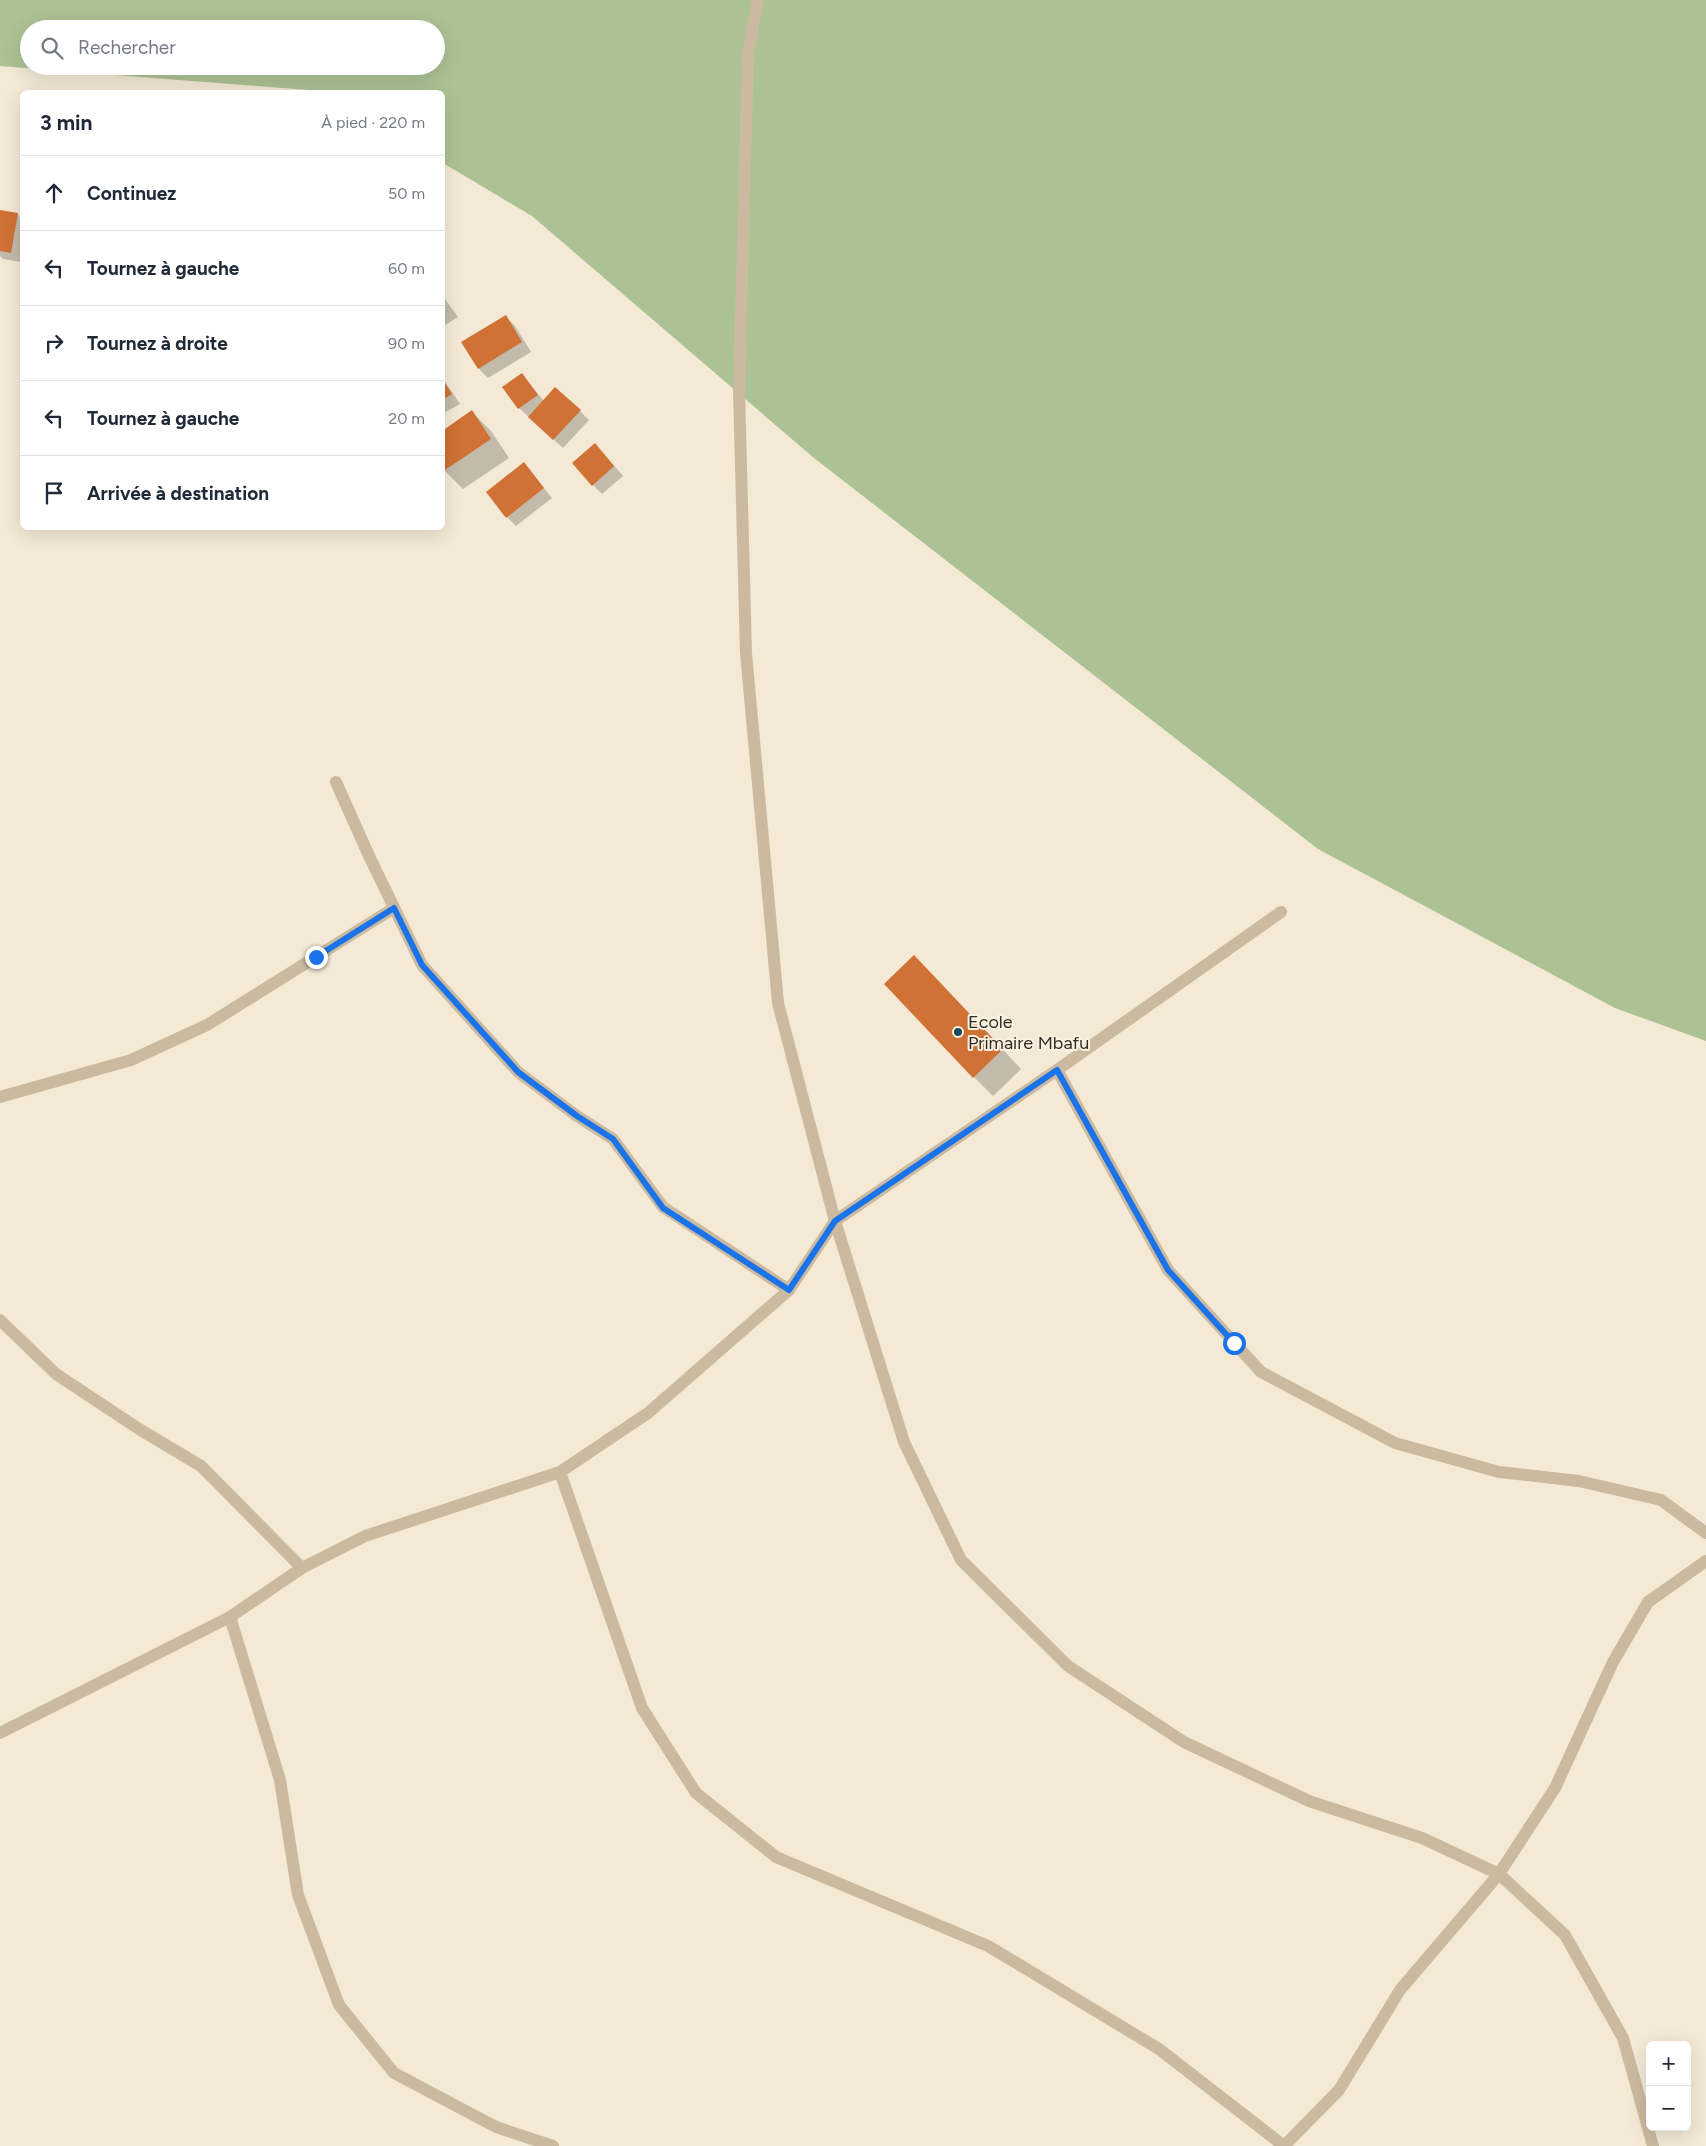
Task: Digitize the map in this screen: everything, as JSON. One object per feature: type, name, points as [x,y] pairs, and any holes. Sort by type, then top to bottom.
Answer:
[{"type":"street","points":[[758,0],[748,53],[739,390],[746,653],[778,1003],[835,1221],[904,1442],[961,1560],[1068,1666],[1184,1742],[1310,1801],[1422,1838],[1499,1874],[1565,1935],[1623,2038],[1652,2146]]},
{"type":"street","points":[[336,782],[370,858],[422,965],[518,1072],[577,1116],[613,1139],[663,1208],[789,1290]]},
{"type":"street","points":[[0,1097],[130,1060],[207,1025],[394,908]]},
{"type":"street","points":[[0,1733],[230,1617],[302,1568],[365,1536],[560,1472],[648,1413],[789,1290],[835,1221],[1057,1070],[1281,912]]},
{"type":"street","points":[[1057,1070],[1168,1270],[1261,1372],[1395,1443],[1499,1472],[1579,1481],[1661,1500],[1706,1532]]},
{"type":"street","points":[[0,1320],[56,1374],[138,1429],[201,1466],[302,1568]]},
{"type":"street","points":[[560,1472],[642,1708],[696,1793],[776,1857],[996,1950],[1159,2049],[1284,2146],[1339,2090],[1400,1990],[1499,1874],[1555,1788],[1613,1662],[1648,1602],[1706,1561]]},
{"type":"street","points":[[230,1617],[280,1780],[298,1895],[339,2005],[394,2073],[496,2127],[553,2146]]},
{"type":"green space","points":[[0,0],[1706,0],[1706,1041],[1615,1008],[1318,849],[814,458],[532,216],[445,164],[445,90],[309,90],[116,75],[445,75],[445,20],[20,20],[20,68],[0,66]]},
{"type":"building","points":[[0,210],[18,213],[11,253],[0,251]]},
{"type":"building","points":[[506,315],[522,342],[478,369],[461,342]]},
{"type":"building","points":[[522,373],[538,395],[518,409],[502,387]]},
{"type":"building","points":[[445,384],[452,394],[445,398]]},
{"type":"building","points":[[555,387],[581,410],[553,440],[528,417]]},
{"type":"building","points":[[472,410],[491,439],[445,470],[445,429]]},
{"type":"building","points":[[595,443],[614,466],[592,486],[572,463]]},
{"type":"building","points":[[524,462],[544,488],[506,518],[486,492]]},
{"type":"building","points":[[914,955],[1003,1049],[973,1078],[884,984]]},
{"type":"place","name":"Ecole Primaire Mbafu","points":[[958,1032]]},
{"type":"route","points":[[316,957],[394,908],[422,965],[518,1072],[577,1116],[613,1139],[663,1208],[789,1290],[835,1221],[1057,1070],[1168,1270],[1234,1343]]}]
